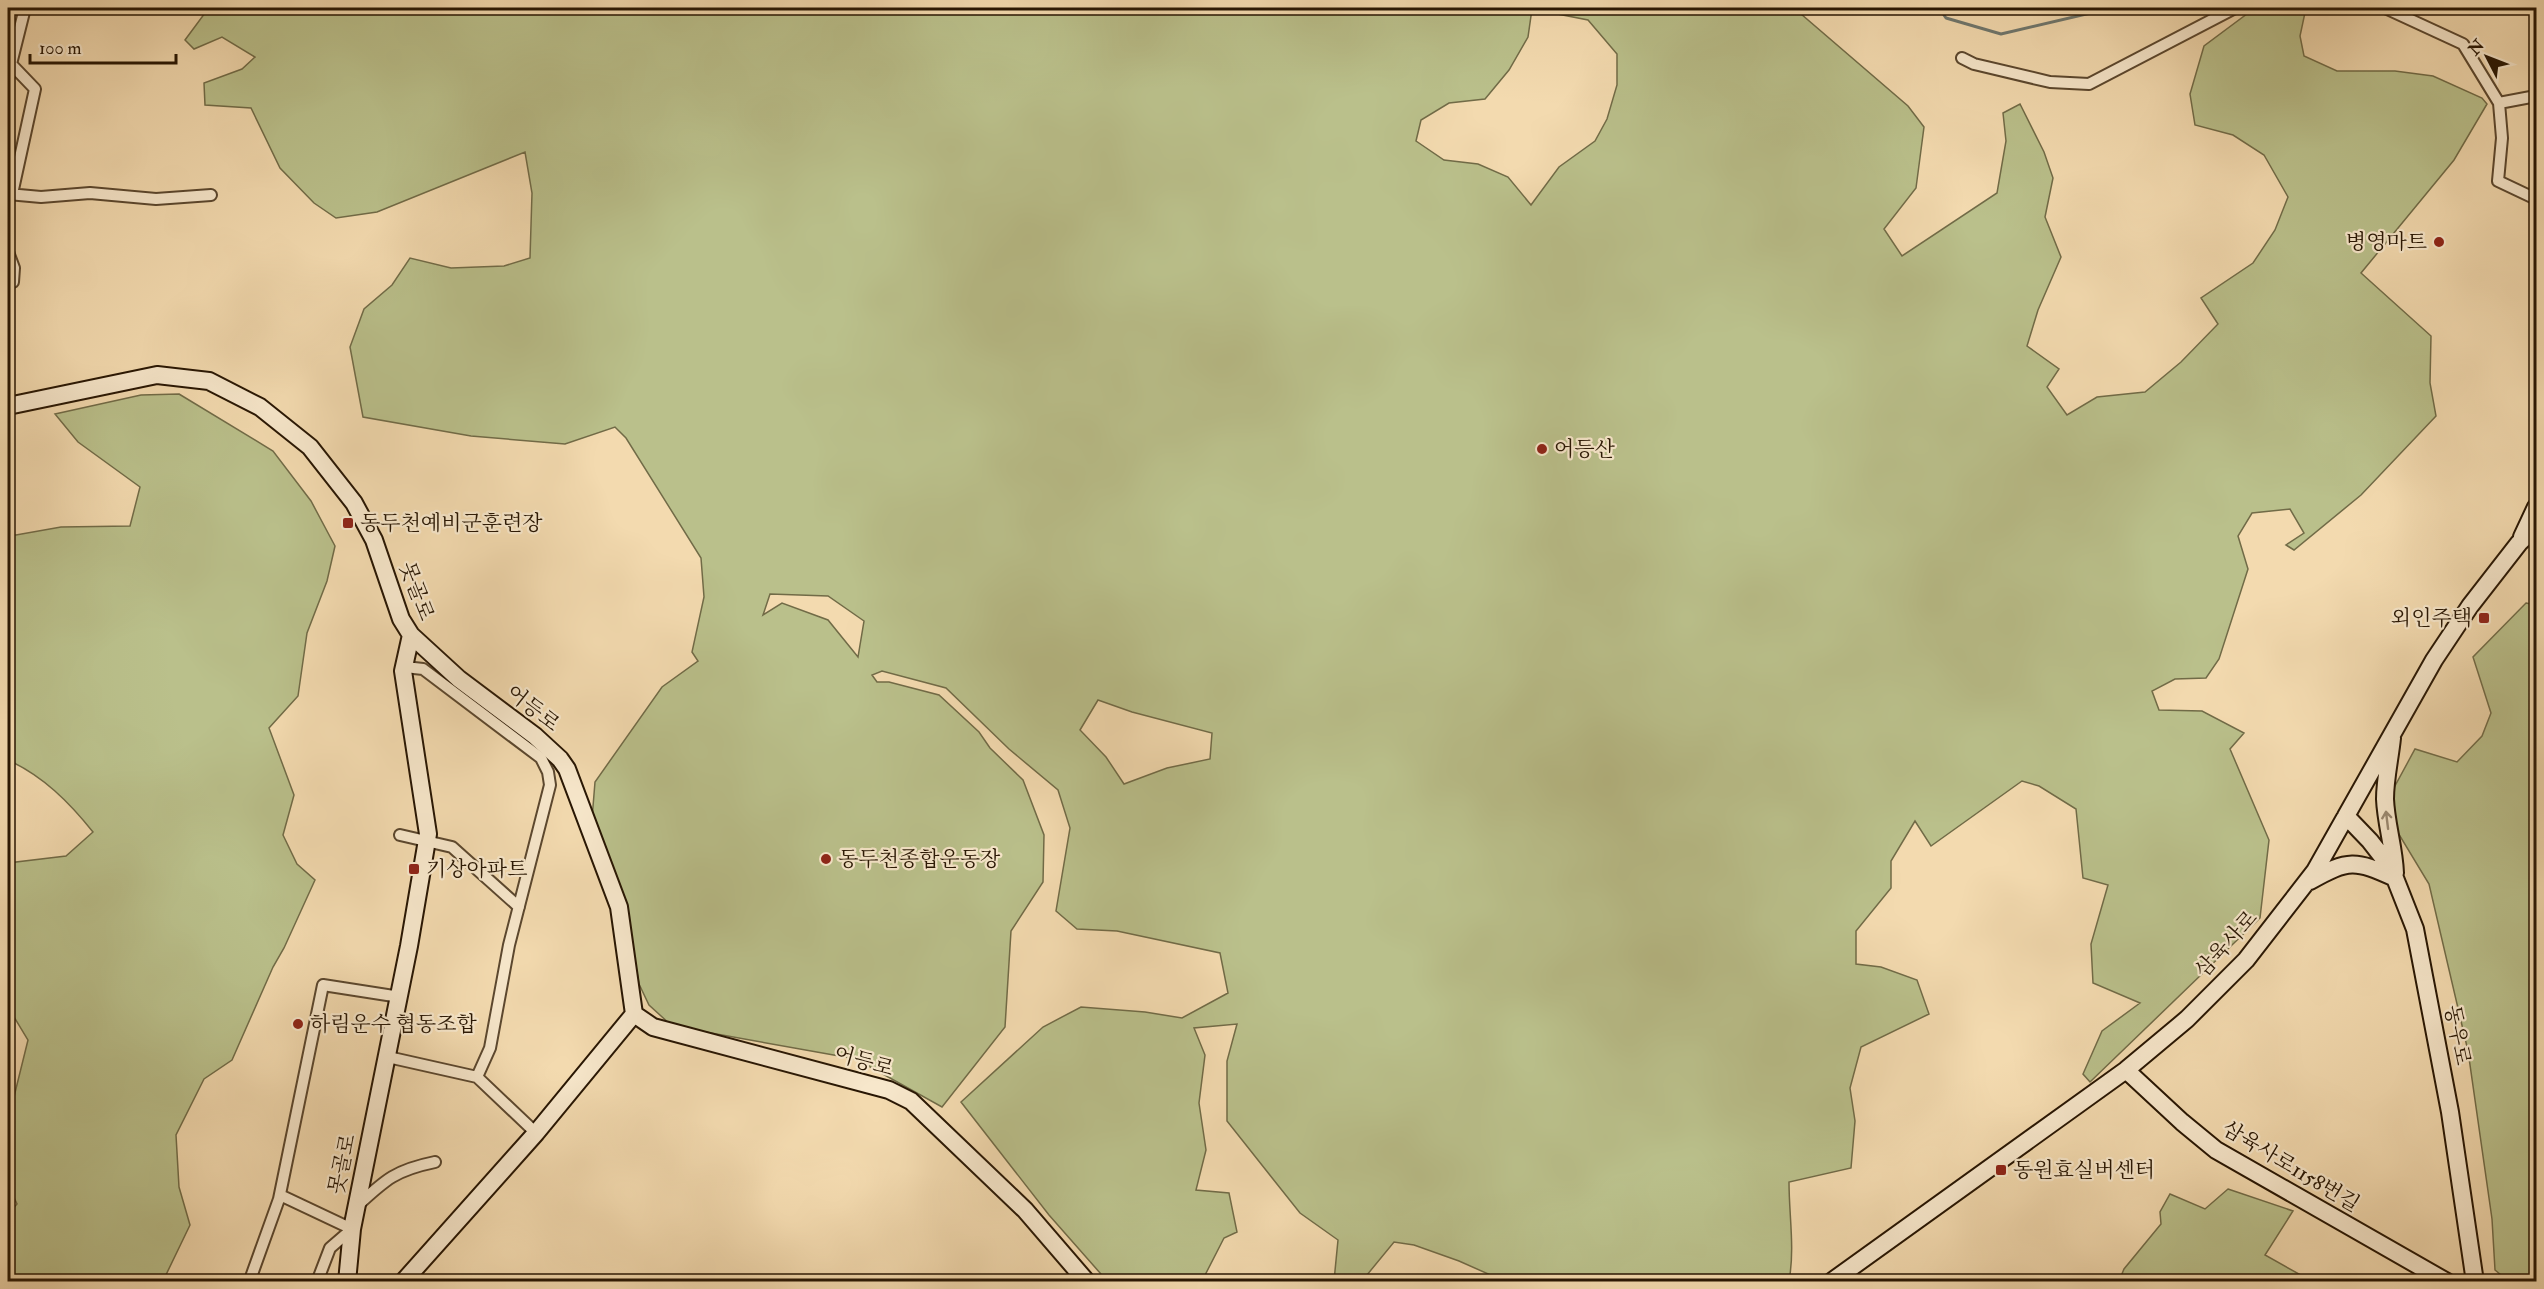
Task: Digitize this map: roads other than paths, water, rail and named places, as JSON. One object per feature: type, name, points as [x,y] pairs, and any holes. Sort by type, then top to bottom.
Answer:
[{"type":"street","points":[[25,8],[9,64],[35,89],[10,194],[41,197],[90,193],[156,199],[211,195]]},
{"type":"street","points":[[1962,58],[1974,64],[2050,82],[2089,84],[2235,8]]},
{"type":"street","points":[[2385,8],[2463,44],[2499,103],[2502,138],[2498,181],[2536,199]]},
{"type":"street","points":[[2499,103],[2536,96]]},
{"type":"street","points":[[8,252],[14,268],[13,282],[8,280]]},
{"type":"street","name":"못골로","points":[[8,406],[157,375],[209,381],[260,407],[310,447],[354,503],[374,540],[401,618],[411,635],[403,671],[428,840],[388,1057],[352,1229],[346,1281]]},
{"type":"street","points":[[2518,543],[2536,507]]},
{"type":"street","name":"삼육사로","points":[[1831,1281],[2126,1070],[2187,1019],[2246,960],[2306,884],[2434,660],[2470,606],[2518,543],[2536,527]]},
{"type":"street","name":"어등로","points":[[411,635],[459,679],[535,736],[560,759],[567,769],[619,907],[634,1014],[653,1027],[889,1090],[911,1101],[1024,1210],[1087,1281]]},
{"type":"street","points":[[405,666],[423,669],[541,758],[548,771],[550,785],[519,907],[490,1048],[477,1077]]},
{"type":"street","points":[[2306,884],[2330,870],[2361,863],[2395,878],[2394,853],[2387,825],[2385,798],[2393,731]]},
{"type":"street","name":"동우로","points":[[2346,816],[2382,855],[2395,878],[2415,928],[2450,1112],[2475,1281]]},
{"type":"street","points":[[399,835],[452,847],[519,907]]},
{"type":"street","points":[[250,1280],[280,1195],[323,985],[399,997]]},
{"type":"street","points":[[403,1281],[536,1133],[634,1014]]},
{"type":"street","points":[[388,1057],[477,1077],[536,1133]]},
{"type":"street","name":"삼육사로1158번길","points":[[2126,1070],[2216,1150],[2439,1279]]},
{"type":"street","points":[[357,1206],[385,1179],[413,1166],[435,1162]]},
{"type":"street","points":[[280,1195],[352,1229],[330,1248],[316,1281]]},
{"type":"waterway","points":[[1939,8],[1946,18],[2001,34],[2112,8]]},
{"type":"place","name":"병영마트","points":[[2439,242]]},
{"type":"place","name":"어등산","points":[[1542,449]]},
{"type":"place","name":"동두천예비군훈련장","points":[[348,523]]},
{"type":"place","name":"외인주택","points":[[2484,618]]},
{"type":"place","name":"동두천종합운동장","points":[[826,859]]},
{"type":"place","name":"기상아파트","points":[[414,869]]},
{"type":"place","name":"하림운수 협동조합","points":[[298,1024]]},
{"type":"place","name":"동원효실버센터","points":[[2001,1170]]}]
